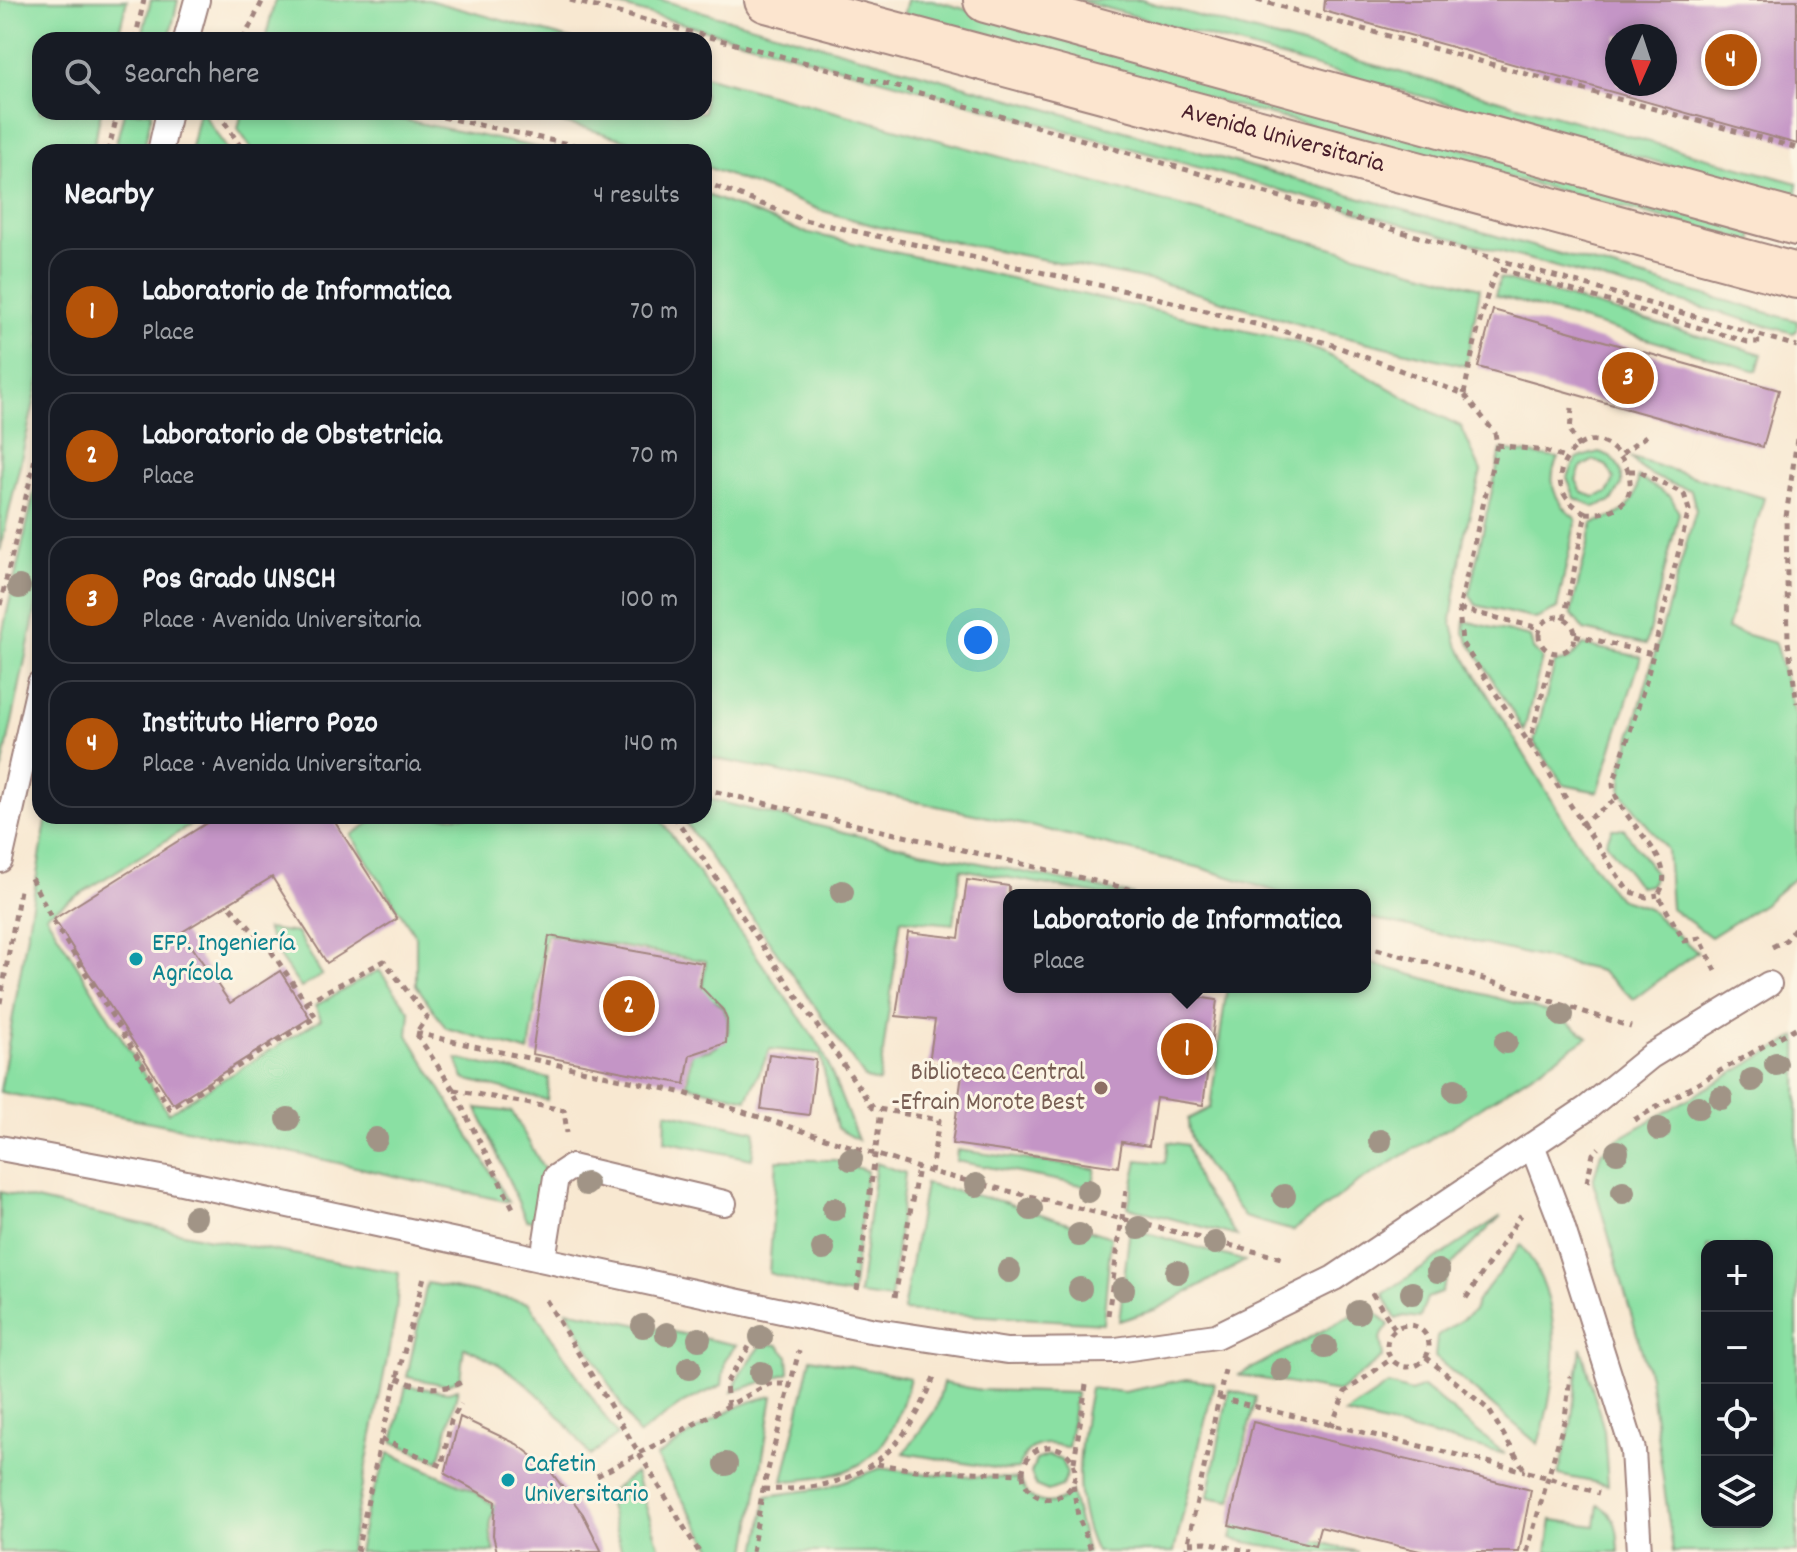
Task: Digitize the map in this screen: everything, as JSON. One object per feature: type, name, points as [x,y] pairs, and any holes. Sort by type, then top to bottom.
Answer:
[{"type":"street","name":"Avenida Universitaria","points":[[767,0],[853,11],[1797,276]]},
{"type":"street","name":"Avenida Universitaria","points":[[986,0],[1797,223]]},
{"type":"lane","points":[[188,32],[197,0]]},
{"type":"lane","points":[[162,144],[167,120]]},
{"type":"lane","points":[[0,860],[32,718]]},
{"type":"lane","points":[[0,1148],[543,1259],[870,1330],[1007,1351],[1116,1350],[1216,1336],[1334,1278],[1586,1109],[1651,1056],[1769,984]]},
{"type":"lane","points":[[1532,1145],[1633,1450],[1639,1552]]},
{"type":"lane","points":[[543,1259],[556,1177],[571,1167],[724,1203]]},
{"type":"path","points":[[137,32],[144,0]]},
{"type":"path","points":[[247,32],[263,0]]},
{"type":"path","points":[[570,0],[690,32]]},
{"type":"path","points":[[1257,0],[1797,148]]},
{"type":"path","points":[[712,38],[931,96],[1797,346]]},
{"type":"path","points":[[110,144],[116,120]]},
{"type":"path","points":[[223,120],[239,144]]},
{"type":"path","points":[[456,120],[568,144]]},
{"type":"path","points":[[712,185],[804,220],[1153,297],[1327,343],[1464,394],[1495,433],[1497,445],[1459,609],[1458,630],[1462,643],[1580,825],[1628,891],[1646,897],[1658,895]]},
{"type":"path","points":[[1464,394],[1490,287],[1499,269],[1748,342],[1764,342]]},
{"type":"path","points":[[1572,408],[1570,431],[1579,447]]},
{"type":"path","points":[[1621,455],[1629,453],[1646,436]]},
{"type":"path","points":[[1797,439],[1786,517],[1788,642],[1797,703]]},
{"type":"path","points":[[1597,443],[1615,448],[1621,455],[1631,479],[1627,496],[1615,508],[1599,514],[1586,513],[1575,508],[1562,493],[1561,467],[1579,447],[1597,443]]},
{"type":"path","points":[[1497,445],[1545,451],[1567,459]]},
{"type":"path","points":[[0,605],[32,471]]},
{"type":"path","points":[[1629,471],[1638,471],[1684,494],[1689,510],[1652,654],[1613,784],[1615,800],[1662,862],[1664,879],[1658,895]]},
{"type":"path","points":[[1564,619],[1586,513]]},
{"type":"path","points":[[1459,609],[1540,628]]},
{"type":"path","points":[[1550,619],[1564,619],[1572,626],[1575,635],[1567,650],[1553,653],[1541,644],[1540,628],[1550,619]]},
{"type":"path","points":[[1575,635],[1652,654]]},
{"type":"path","points":[[1529,746],[1553,653]]},
{"type":"path","points":[[712,791],[1129,889]]},
{"type":"path","points":[[1580,825],[1615,800]]},
{"type":"path","points":[[679,824],[873,1108],[939,1120],[931,1172]]},
{"type":"path","points":[[30,870],[52,919],[170,1109],[316,1017],[271,951],[230,906]]},
{"type":"path","points":[[0,1003],[21,888]]},
{"type":"path","points":[[1658,895],[1684,941],[1700,938],[1717,973]]},
{"type":"path","points":[[1786,940],[1797,925]]},
{"type":"path","points":[[1371,948],[1449,968],[1643,1031]]},
{"type":"path","points":[[306,1002],[384,961],[427,1017],[416,1033]]},
{"type":"path","points":[[1626,1125],[1797,1027]]},
{"type":"path","points":[[416,1033],[453,1089],[518,1216]]},
{"type":"path","points":[[416,1033],[684,1093],[931,1172],[1299,1263]]},
{"type":"path","points":[[453,1089],[564,1110]]},
{"type":"path","points":[[856,1303],[881,1110]]},
{"type":"path","points":[[1590,1193],[1586,1180],[1593,1154],[1603,1143]]},
{"type":"path","points":[[894,1304],[918,1168]]},
{"type":"path","points":[[1105,1329],[1126,1190]]},
{"type":"path","points":[[1466,1298],[1528,1204]]},
{"type":"path","points":[[357,1552],[381,1439],[425,1273]]},
{"type":"path","points":[[1371,1293],[1395,1329]]},
{"type":"path","points":[[546,1300],[699,1552]]},
{"type":"path","points":[[1411,1326],[1425,1333],[1429,1344],[1426,1357],[1410,1367],[1400,1366],[1391,1359],[1387,1348],[1395,1329],[1411,1326]]},
{"type":"path","points":[[1425,1333],[1431,1328]]},
{"type":"path","points":[[728,1406],[726,1383],[753,1341]]},
{"type":"path","points":[[752,1552],[763,1489],[800,1348]]},
{"type":"path","points":[[1426,1357],[1489,1410],[1525,1471]]},
{"type":"path","points":[[1331,1427],[1345,1392],[1391,1359]]},
{"type":"path","points":[[1186,1552],[1227,1361]]},
{"type":"path","points":[[763,1489],[823,1483],[877,1464],[911,1428],[938,1369]]},
{"type":"path","points":[[1527,1552],[1565,1418],[1570,1371]]},
{"type":"path","points":[[397,1378],[406,1383],[448,1389],[465,1380]]},
{"type":"path","points":[[597,1476],[769,1384],[791,1384]]},
{"type":"path","points":[[1086,1384],[1072,1484],[1078,1516],[1092,1552]]},
{"type":"path","points":[[1219,1398],[1525,1471],[1549,1481],[1637,1503]]},
{"type":"path","points":[[381,1439],[442,1466],[451,1421],[461,1404]]},
{"type":"path","points":[[1072,1484],[1060,1496],[1038,1497],[1026,1486],[1023,1474],[1025,1461],[1043,1448],[1066,1454],[1074,1467]]},
{"type":"path","points":[[877,1464],[916,1470],[1023,1474]]},
{"type":"path","points":[[1189,1543],[1206,1542],[1251,1552]]},
{"type":"green space","points":[[0,0],[127,0],[119,32],[32,32],[32,120],[99,120],[94,144],[32,144],[32,412],[0,551]]},
{"type":"green space","points":[[151,0],[178,0],[171,32],[143,32]]},
{"type":"green space","points":[[275,0],[428,0],[545,32],[267,32]]},
{"type":"green space","points":[[598,0],[661,0],[1797,321],[1797,330],[1793,333]]},
{"type":"green space","points":[[907,0],[932,0],[1746,228],[1753,232],[1753,242],[911,20],[904,12]]},
{"type":"green space","points":[[1077,0],[1141,0],[1797,183],[1797,201]]},
{"type":"green space","points":[[712,78],[1480,288],[1466,366],[1332,334],[1163,283],[879,227],[823,211],[712,169],[712,144],[639,144],[548,120],[712,120]]},
{"type":"green space","points":[[122,120],[150,120],[145,144],[116,144]]},
{"type":"green space","points":[[197,120],[207,120],[224,144],[192,144]]},
{"type":"green space","points":[[240,120],[405,120],[520,144],[248,144],[238,129]]},
{"type":"green space","points":[[712,197],[800,231],[1295,342],[1338,360],[1461,426],[1481,471],[1464,537],[1451,620],[1457,644],[1575,838],[1612,891],[1618,898],[1646,907],[1697,952],[1634,999],[1600,971],[1371,918],[1371,889],[1268,889],[1201,868],[1048,830],[712,758]]},
{"type":"green space","points":[[1500,278],[1762,354],[1757,371],[1495,295]]},
{"type":"green space","points":[[1501,450],[1558,458],[1553,476],[1555,492],[1576,519],[1557,609],[1536,619],[1476,605],[1469,594]]},
{"type":"green space","points":[[1599,452],[1617,464],[1622,485],[1612,501],[1594,507],[1575,498],[1567,478],[1577,458]],"holes":[[[1594,460],[1607,466],[1614,479],[1608,493],[1594,497],[1582,492],[1576,480],[1581,467]]]},
{"type":"green space","points":[[1632,458],[1764,498],[1727,629],[1775,643],[1797,720],[1797,876],[1765,903],[1711,937],[1671,908],[1667,850],[1621,792],[1623,765],[1696,510],[1691,490],[1650,474]]},
{"type":"green space","points":[[1638,477],[1671,497],[1679,513],[1646,644],[1584,630],[1571,613],[1593,523],[1625,509],[1634,496]]},
{"type":"green space","points":[[32,502],[32,627],[0,779],[0,643]]},
{"type":"green space","points":[[1465,621],[1530,637],[1533,649],[1542,658],[1524,731],[1464,633]]},
{"type":"green space","points":[[1583,645],[1641,657],[1598,792],[1564,785],[1534,742],[1555,663],[1569,660]]},
{"type":"green space","points":[[712,800],[921,851],[1105,889],[1069,889],[961,869],[953,924],[901,919],[879,1082],[866,1079],[687,824],[712,824]]},
{"type":"green space","points":[[46,824],[192,824],[46,915],[168,1113],[321,1019],[315,1006],[379,970],[410,1012],[408,1035],[509,1202],[216,1135],[0,1092]]},
{"type":"green space","points":[[368,824],[664,824],[822,1049],[858,1140],[837,1128],[820,1054],[770,1049],[747,1099],[687,1085],[692,1050],[714,1048],[728,1031],[725,1012],[719,1004],[701,997],[706,961],[546,934],[529,1052],[446,1028],[416,985],[416,937],[351,835]]},
{"type":"green space","points":[[1612,829],[1624,829],[1656,875],[1650,885],[1639,887],[1606,842]]},
{"type":"green space","points":[[266,929],[297,933],[322,975],[301,988],[280,958]]},
{"type":"green space","points":[[1371,964],[1556,1014],[1588,1037],[1457,1123],[1356,1184],[1293,1231],[1244,1217],[1200,1157],[1189,1131],[1188,1119],[1210,1108],[1226,993],[1371,993]]},
{"type":"green space","points":[[1797,1036],[1797,1552],[1673,1552],[1649,1376],[1593,1181],[1601,1153],[1615,1141]]},
{"type":"green space","points":[[457,1059],[549,1078],[547,1100],[464,1079]]},
{"type":"green space","points":[[477,1108],[512,1112],[545,1171],[544,1222],[526,1220]]},
{"type":"green space","points":[[666,1112],[755,1131],[752,1159],[665,1141]]},
{"type":"green space","points":[[1168,1142],[1187,1145],[1199,1184],[1237,1236],[1128,1207],[1138,1160],[1165,1163]]},
{"type":"green space","points":[[957,1150],[1096,1169],[1092,1187],[956,1161]]},
{"type":"green space","points":[[777,1160],[835,1160],[867,1171],[852,1295],[830,1292],[769,1273]]},
{"type":"green space","points":[[876,1163],[905,1173],[891,1299],[859,1295]]},
{"type":"green space","points":[[925,1184],[1004,1202],[1111,1237],[1103,1323],[903,1311]]},
{"type":"green space","points":[[0,1192],[210,1239],[399,1273],[396,1313],[349,1552],[0,1552]]},
{"type":"green space","points":[[1501,1216],[1452,1264],[1441,1293],[1427,1298],[1420,1318],[1404,1316],[1396,1319],[1383,1294]]},
{"type":"green space","points":[[1130,1228],[1245,1261],[1157,1309],[1119,1321]]},
{"type":"green space","points":[[1521,1245],[1536,1267],[1552,1316],[1554,1367],[1538,1444],[1435,1357],[1437,1337],[1474,1311],[1477,1301]]},
{"type":"green space","points":[[427,1283],[529,1303],[617,1435],[590,1456],[565,1422],[536,1392],[502,1367],[464,1347],[460,1379],[446,1385],[407,1377]]},
{"type":"green space","points":[[1369,1306],[1389,1325],[1380,1338],[1383,1357],[1338,1392],[1239,1375]]},
{"type":"green space","points":[[567,1310],[736,1345],[725,1360],[722,1385],[685,1402],[638,1435]]},
{"type":"green space","points":[[763,1343],[778,1345],[788,1356],[789,1373],[732,1392],[740,1374]]},
{"type":"green space","points":[[1581,1347],[1604,1430],[1608,1485],[1558,1475],[1571,1425]]},
{"type":"green space","points":[[811,1358],[910,1378],[893,1427],[869,1458],[834,1474],[783,1481]]},
{"type":"green space","points":[[1187,1379],[1214,1383],[1174,1552],[1096,1552],[1083,1512],[1079,1472],[1090,1388],[1124,1392]]},
{"type":"green space","points":[[943,1383],[981,1390],[1076,1393],[1068,1448],[1052,1444],[1038,1446],[1026,1454],[1019,1469],[1006,1470],[904,1453],[936,1409]]},
{"type":"green space","points":[[1388,1385],[1411,1392],[1423,1387],[1505,1454],[1345,1414]]},
{"type":"green space","points":[[406,1386],[448,1392],[458,1389],[439,1461],[393,1442]]},
{"type":"green space","points":[[1229,1390],[1256,1397],[1231,1501],[1208,1497]]},
{"type":"green space","points":[[773,1396],[747,1552],[715,1552],[656,1457],[727,1412]]},
{"type":"green space","points":[[389,1453],[470,1489],[497,1507],[490,1529],[495,1552],[358,1552],[367,1507]]},
{"type":"green space","points":[[1049,1455],[1061,1460],[1067,1473],[1062,1486],[1048,1491],[1036,1486],[1031,1473],[1036,1460]]},
{"type":"green space","points":[[881,1468],[1019,1479],[1029,1496],[1045,1503],[1061,1500],[1071,1492],[1087,1552],[757,1552],[767,1496],[825,1488]]},
{"type":"green space","points":[[635,1473],[661,1552],[622,1552],[606,1495]]},
{"type":"green space","points":[[1598,1505],[1613,1519],[1619,1552],[1547,1552],[1552,1520],[1595,1526]]},
{"type":"green space","points":[[1236,1520],[1358,1552],[1297,1552],[1231,1539]]},
{"type":"building","points":[[1325,0],[1797,0],[1797,144],[1626,96],[1677,96],[1677,24],[1605,24],[1605,90],[1324,11]]},
{"type":"building","points":[[1493,310],[1779,390],[1763,447],[1478,367]]},
{"type":"building","name":"EFP. Ingeniería Agrícola","points":[[205,824],[336,824],[397,919],[327,963],[272,877],[182,932],[230,1003],[280,971],[310,1018],[173,1104],[54,919]]},
{"type":"building","points":[[967,880],[1009,886],[1009,889],[1003,889],[1003,993],[1170,993],[1217,1000],[1203,1105],[1156,1098],[1149,1146],[1122,1142],[1118,1167],[952,1144],[963,1068],[929,1063],[935,1020],[896,1016],[908,932],[959,938]]},
{"type":"building","points":[[549,936],[703,963],[700,986],[723,1010],[727,1020],[726,1043],[690,1055],[685,1084],[532,1054]]},
{"type":"building","points":[[769,1054],[816,1060],[809,1115],[761,1109]]},
{"type":"building","name":"Cafetin Universitario","points":[[460,1417],[517,1444],[548,1468],[583,1514],[602,1552],[497,1552],[493,1535],[495,1501],[445,1474]]},
{"type":"building","points":[[1253,1422],[1531,1490],[1519,1552],[1424,1552],[1320,1527],[1315,1545],[1229,1525]]},
{"type":"place","name":"Instituto Hierro Pozo","points":[[1731,60]]},
{"type":"place","name":"Pos Grado UNSCH","points":[[1628,378]]},
{"type":"place","name":"EFP. Ingeniería Agrícola","points":[[136,959]]},
{"type":"place","name":"Laboratorio de Obstetricia","points":[[629,1006]]},
{"type":"place","name":"Laboratorio de Informatica","points":[[1187,1049]]},
{"type":"place","name":"Biblioteca Central -Efrain Morote Best","points":[[1101,1088]]},
{"type":"place","name":"Cafetin Universitario","points":[[508,1480]]}]
